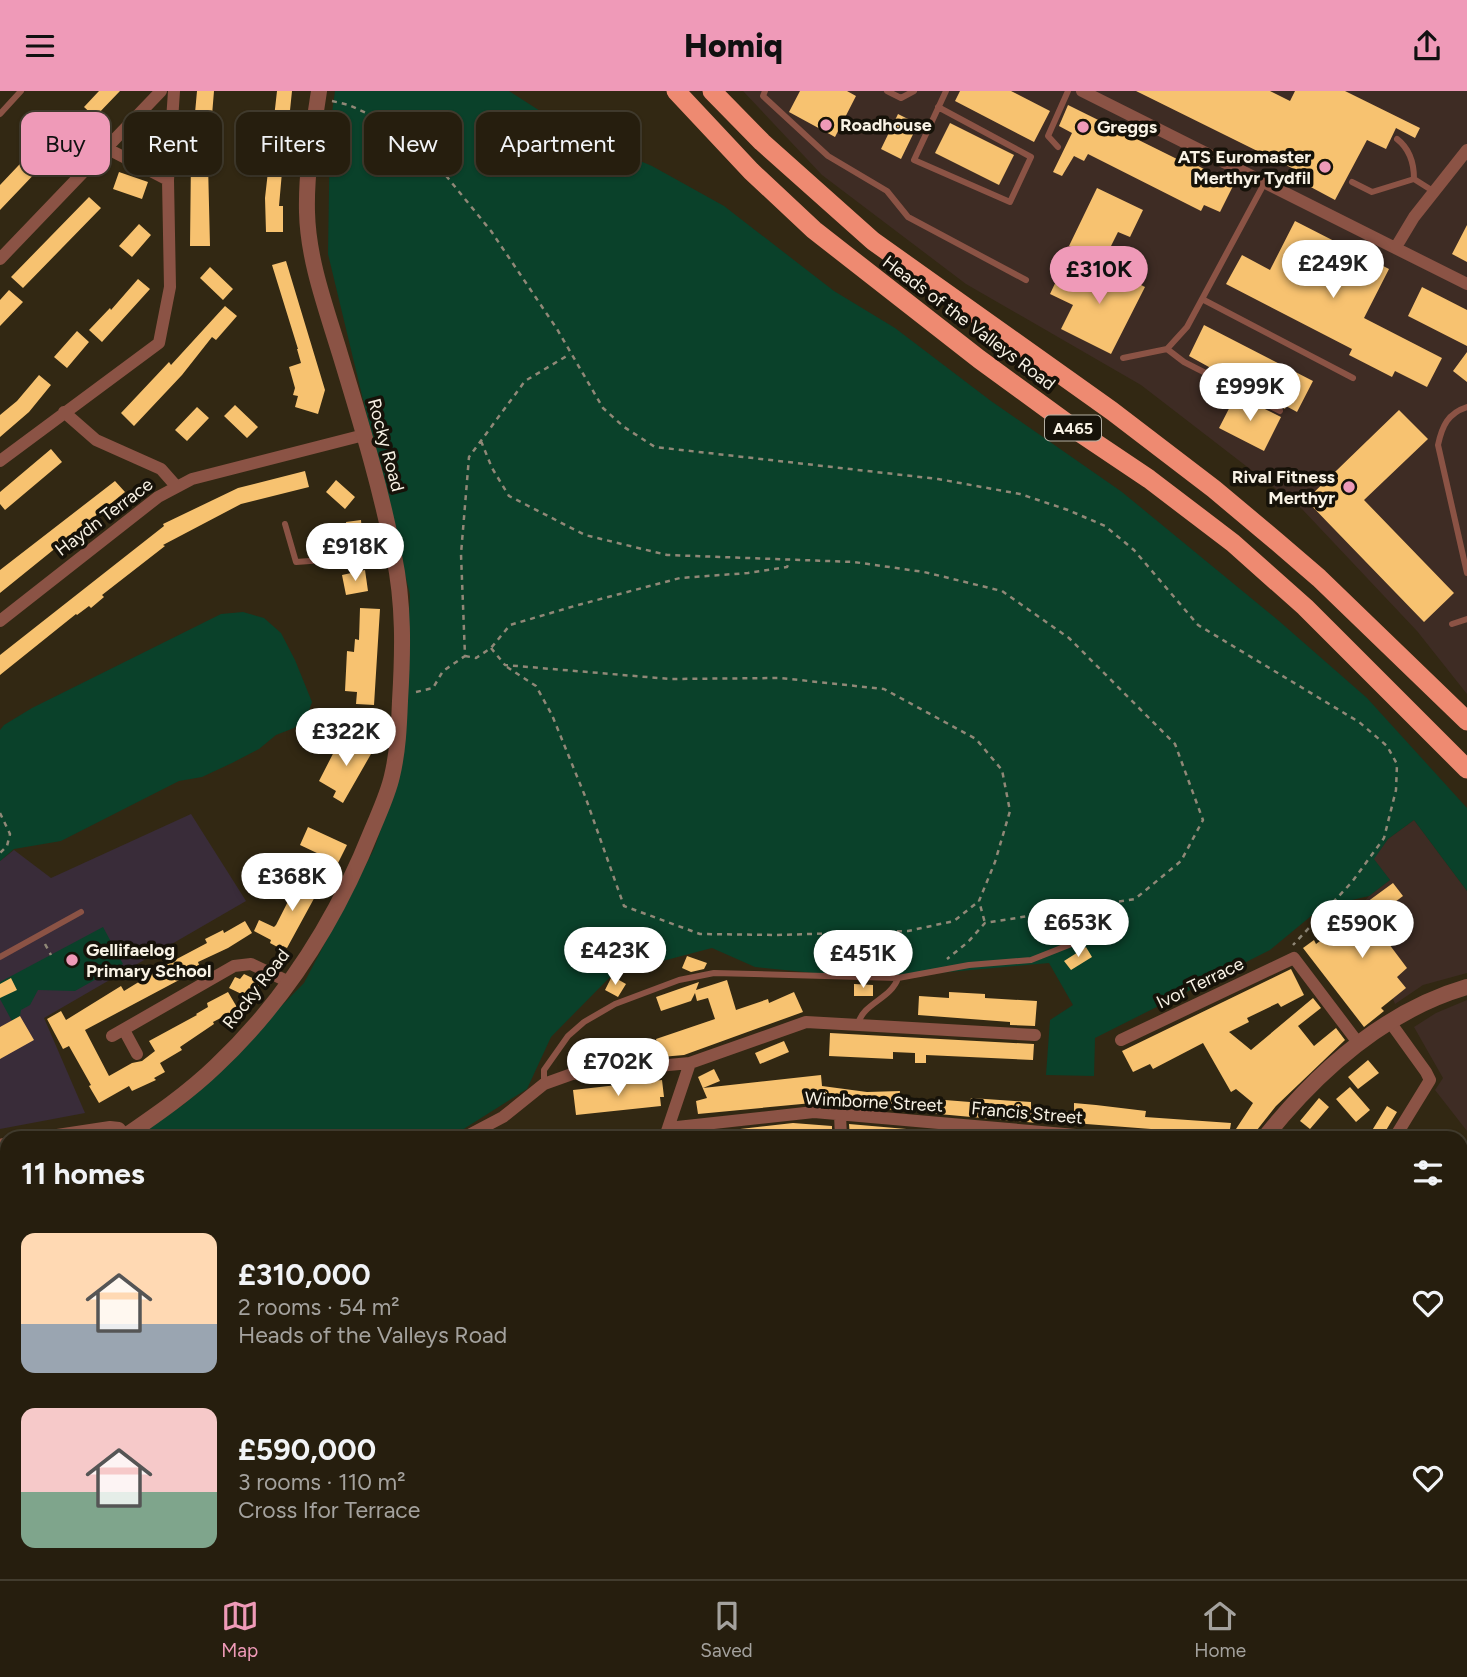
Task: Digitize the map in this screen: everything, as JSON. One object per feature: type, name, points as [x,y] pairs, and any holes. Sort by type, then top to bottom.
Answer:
[{"type":"highway","name":"Heads of the Valleys Road","points":[[676,91],[751,171],[814,230],[990,367],[1149,479],[1233,543],[1305,607],[1467,769]]},
{"type":"highway","name":"Heads of the Valleys Road","points":[[712,91],[762,142],[873,241],[1112,411],[1235,506],[1320,578],[1467,721]]},
{"type":"street","points":[[110,144],[161,91]]},
{"type":"street","points":[[0,461],[159,343],[170,287],[168,180],[173,91]]},
{"type":"street","points":[[1088,92],[1467,283]]},
{"type":"street","name":"Rocky Road","points":[[133,1131],[189,1091],[216,1067],[260,1020],[289,982],[339,903],[380,811],[391,778],[398,743],[404,634],[394,554],[364,435],[311,251],[307,213],[310,152],[319,94]]},
{"type":"street","points":[[110,150],[168,180]]},
{"type":"street","points":[[1396,247],[1433,191],[1467,150]]},
{"type":"street","points":[[0,259],[80,175]]},
{"type":"street","points":[[64,412],[96,440],[161,468],[176,486]]},
{"type":"street","name":"Haydn Terrace","points":[[0,621],[176,486],[192,479],[364,435]]},
{"type":"street","points":[[1294,958],[1359,1044]]},
{"type":"street","name":"Ivor Terrace","points":[[1121,1040],[1294,958]]},
{"type":"street","points":[[137,1054],[118,1033],[234,966],[251,964],[289,982]]},
{"type":"street","points":[[1270,1131],[1320,1075],[1359,1044],[1420,1004],[1467,987]]},
{"type":"street","points":[[476,1131],[503,1117],[544,1084],[572,1074],[690,1063],[806,1022],[1035,1035]]},
{"type":"street","points":[[1390,1022],[1430,1080],[1399,1131]]},
{"type":"street","points":[[667,1131],[690,1063]]},
{"type":"street","name":"Wimborne Street","points":[[680,1131],[814,1112],[952,1124]]},
{"type":"street","points":[[840,1115],[841,1131]]},
{"type":"street","points":[[950,1131],[952,1124]]},
{"type":"street","name":"Francis Street","points":[[952,1124],[1031,1131]]},
{"type":"street","points":[[84,1131],[110,1127],[119,1128],[121,1131]]},
{"type":"lane","points":[[0,114],[21,91]]},
{"type":"lane","points":[[765,91],[763,96],[788,121],[828,156],[887,191],[908,217],[1026,280]]},
{"type":"lane","points":[[887,91],[901,98],[914,91]]},
{"type":"lane","points":[[938,107],[1031,157],[1010,202],[914,160],[938,107],[946,91]]},
{"type":"lane","points":[[1058,147],[1048,136],[1068,91]]},
{"type":"lane","points":[[1397,139],[1404,144],[1413,166],[1414,179]]},
{"type":"lane","points":[[1352,182],[1372,192],[1414,179],[1433,191]]},
{"type":"lane","points":[[1123,358],[1167,349],[1187,327],[1265,182]]},
{"type":"lane","points":[[1202,299],[1353,378]]},
{"type":"lane","points":[[1167,349],[1184,362],[1280,411]]},
{"type":"lane","points":[[1467,407],[1450,417],[1442,428],[1438,445],[1467,573]]},
{"type":"lane","points":[[285,524],[296,562],[394,554]]},
{"type":"lane","points":[[1452,624],[1467,619]]},
{"type":"lane","points":[[0,957],[81,912]]},
{"type":"lane","points":[[544,1084],[544,1070],[568,1036],[584,1023],[615,1003],[680,979],[714,973],[898,978],[969,965],[1031,960],[1084,939],[1099,938]]},
{"type":"lane","points":[[858,1024],[860,1015],[895,986],[898,978]]},
{"type":"path","points":[[319,94],[392,125],[417,140],[491,230],[557,329],[603,408],[624,427],[655,447],[938,479],[1020,494],[1068,510],[1105,526],[1134,550],[1198,625],[1359,722],[1387,746],[1397,764],[1396,790],[1384,838],[1352,882],[1293,944],[1294,958]]},
{"type":"path","points":[[465,656],[461,554],[469,457],[525,381],[570,354]]},
{"type":"path","points":[[481,441],[492,468],[509,496],[585,535],[667,555],[854,562],[924,572],[1002,591],[1069,638],[1175,744],[1203,820],[1181,861],[1135,899],[985,923],[968,942],[929,973]]},
{"type":"path","points":[[401,695],[433,688],[443,671],[465,656],[476,658],[491,648],[510,625],[680,578],[787,567],[791,560]]},
{"type":"path","points":[[491,648],[505,666],[536,686],[552,715],[585,796],[624,906],[699,934],[777,935],[908,931],[954,921],[979,901],[995,862],[1010,811],[1002,770],[976,739],[884,689],[780,678],[670,679],[505,666]]},
{"type":"path","points":[[0,813],[10,834],[7,846],[0,853]]},
{"type":"path","points":[[979,901],[985,923]]},
{"type":"path","points":[[45,944],[51,955]]},
{"type":"shaded area","points":[[743,91],[1467,91],[1467,694],[1417,631],[1302,509],[1141,385],[966,284],[822,175]]},
{"type":"shaded area","name":"Gellifaelog Primary School","points":[[191,814],[246,901],[44,1018],[85,1113],[0,1129],[0,861],[14,850],[51,878]]},
{"type":"shaded area","points":[[1414,820],[1467,891],[1467,973],[1423,985],[1395,1004],[1358,909],[1369,896],[1390,880],[1373,859],[1388,839]]},
{"type":"shaded area","points":[[1467,1000],[1467,1131],[1435,1090],[1443,1078],[1414,1027],[1436,1013]]},
{"type":"green space","points":[[335,91],[509,91],[542,112],[476,112],[476,175],[640,175],[640,161],[724,206],[834,291],[895,328],[991,401],[1122,492],[1279,621],[1367,698],[1467,808],[1467,891],[1414,820],[1388,839],[1374,859],[1390,880],[1369,896],[1322,907],[1270,950],[1095,1038],[1094,1076],[1046,1075],[1050,1020],[1073,1005],[1049,963],[872,979],[755,967],[712,948],[613,974],[551,1037],[527,1089],[460,1131],[145,1131],[184,1104],[304,983],[374,849],[402,767],[410,595],[328,254],[329,175],[350,175],[350,112],[332,112]]},
{"type":"green space","points":[[243,612],[264,618],[281,633],[312,702],[307,716],[294,728],[276,735],[259,749],[232,763],[202,777],[179,781],[61,841],[14,849],[0,861],[0,730],[4,725],[32,708],[221,614]]},
{"type":"green space","points":[[103,927],[123,964],[75,991],[38,990],[30,1005],[21,1010],[20,1016],[12,1021],[0,999],[0,982]]},
{"type":"building","points":[[99,91],[120,91],[100,112],[90,112],[84,107]]},
{"type":"building","points":[[197,91],[214,91],[212,112],[195,112]]},
{"type":"building","points":[[277,91],[292,91],[290,112],[275,112]]},
{"type":"building","name":"Roadhouse","points":[[800,91],[847,91],[856,96],[835,137],[789,112]]},
{"type":"building","points":[[960,91],[1011,91],[1050,111],[1034,142],[955,101]]},
{"type":"building","points":[[1136,91],[1270,91],[1290,101],[1295,91],[1345,91],[1420,128],[1415,138],[1396,128],[1386,149],[1367,140],[1335,200],[1292,177],[1296,170]]},
{"type":"building","points":[[1068,105],[1234,184],[1220,212],[1204,205],[1201,211],[1088,154],[1084,161],[1074,156],[1062,176],[1053,172],[1072,133],[1059,126]]},
{"type":"building","points":[[898,114],[918,124],[901,159],[881,149]]},
{"type":"building","points":[[950,123],[1014,155],[999,185],[935,153]]},
{"type":"building","points":[[21,163],[21,175],[33,175],[0,210],[0,185]]},
{"type":"building","points":[[119,172],[148,182],[142,199],[113,189]]},
{"type":"building","points":[[191,175],[208,175],[210,246],[190,246]]},
{"type":"building","points":[[268,175],[282,175],[279,206],[283,206],[283,232],[266,232]]},
{"type":"building","points":[[1097,188],[1143,210],[1130,237],[1118,232],[1103,262],[1069,246]]},
{"type":"building","points":[[89,197],[101,208],[23,288],[11,277]]},
{"type":"building","points":[[1295,221],[1389,269],[1364,318],[1442,358],[1427,387],[1395,371],[1392,377],[1349,355],[1352,349],[1226,284],[1242,255],[1270,270]]},
{"type":"building","points":[[139,224],[151,235],[132,257],[119,246]]},
{"type":"building","points":[[1467,225],[1467,262],[1452,254]]},
{"type":"building","points":[[286,261],[325,390],[318,414],[295,407],[298,396],[293,395],[295,388],[289,367],[301,363],[272,265]]},
{"type":"building","points":[[1095,262],[1145,287],[1111,354],[1061,329],[1073,305],[1050,294],[1059,275],[1083,286]]},
{"type":"building","points":[[210,267],[233,289],[223,300],[200,278]]},
{"type":"building","points":[[138,279],[150,289],[102,342],[89,330]]},
{"type":"building","points":[[1422,287],[1467,310],[1467,346],[1408,316]]},
{"type":"building","points":[[9,290],[23,302],[0,326],[0,300]]},
{"type":"building","points":[[225,306],[237,316],[216,340],[212,337],[182,375],[134,426],[121,413],[169,362],[171,365]]},
{"type":"building","points":[[1204,325],[1313,381],[1297,412],[1286,406],[1285,409],[1189,356]]},
{"type":"building","points":[[77,331],[89,342],[67,368],[54,357]]},
{"type":"building","points":[[1467,352],[1467,382],[1453,371]]},
{"type":"building","points":[[39,375],[51,385],[29,412],[0,437],[0,415],[17,401]]},
{"type":"building","points":[[1236,395],[1281,417],[1264,451],[1219,428]]},
{"type":"building","points":[[235,405],[258,427],[247,438],[224,416]]},
{"type":"building","points":[[197,407],[209,418],[187,441],[175,430]]},
{"type":"building","points":[[1399,410],[1428,439],[1364,500],[1454,593],[1424,622],[1306,500]]},
{"type":"building","points":[[51,449],[62,462],[5,510],[0,504],[0,492]]},
{"type":"building","points":[[305,471],[309,487],[241,504],[163,545],[165,546],[102,595],[104,597],[91,608],[89,606],[76,614],[0,675],[0,655],[164,526],[163,524],[238,488]]},
{"type":"building","points":[[336,480],[355,497],[345,509],[326,492]]},
{"type":"building","points":[[115,481],[125,492],[0,593],[0,570]]},
{"type":"building","points":[[361,520],[363,545],[349,546],[346,522]]},
{"type":"building","points":[[365,570],[368,591],[346,595],[342,575]]},
{"type":"building","points":[[360,608],[380,609],[374,705],[356,704],[357,692],[345,691],[347,651],[354,652],[355,639],[359,640]]},
{"type":"building","points":[[356,738],[375,747],[343,803],[333,797],[336,791],[319,781],[338,744],[349,750]]},
{"type":"building","points":[[308,827],[347,845],[338,863],[300,845]]},
{"type":"building","points":[[303,872],[323,882],[287,948],[283,946],[281,949],[254,931],[259,920],[274,927],[276,925]]},
{"type":"building","points":[[1393,883],[1403,896],[1371,920],[1407,968],[1397,977],[1406,988],[1381,1008],[1384,1011],[1364,1027],[1303,948],[1314,940],[1316,944],[1343,924],[1341,921]]},
{"type":"building","points":[[245,921],[252,933],[198,962],[199,965],[179,975],[181,979],[85,1030],[109,1076],[132,1063],[142,1061],[155,1051],[149,1041],[197,1015],[208,1007],[207,1003],[228,992],[238,1009],[213,1022],[214,1024],[180,1047],[182,1050],[160,1063],[165,1072],[154,1078],[156,1080],[132,1091],[129,1086],[99,1103],[69,1046],[63,1049],[47,1019],[61,1011],[66,1020],[121,986],[124,991],[207,943],[205,939],[223,930],[224,933]]},
{"type":"building","points":[[1086,947],[1092,957],[1071,970],[1064,961]]},
{"type":"building","points":[[687,956],[707,963],[704,969],[691,972],[682,968]]},
{"type":"building","points":[[1291,969],[1304,995],[1281,1007],[1278,1003],[1247,1018],[1249,1022],[1229,1032],[1251,1050],[1313,998],[1321,1008],[1298,1026],[1314,1046],[1336,1028],[1345,1040],[1276,1106],[1257,1131],[1236,1129],[1253,1103],[1236,1089],[1231,1092],[1203,1043],[1153,1069],[1150,1064],[1133,1072],[1122,1051]]},
{"type":"building","points":[[244,974],[261,982],[252,999],[229,988],[235,977],[240,979]]},
{"type":"building","points":[[612,976],[626,984],[618,997],[605,990]]},
{"type":"building","points":[[11,978],[17,990],[0,998],[0,984]]},
{"type":"building","points":[[727,980],[736,1010],[768,999],[769,1003],[794,992],[803,1012],[684,1055],[661,1057],[656,1039],[715,1019],[708,998],[697,1001],[695,993],[691,1001],[661,1011],[656,997],[699,982],[696,990]]},
{"type":"building","points":[[854,984],[873,985],[873,996],[854,996]]},
{"type":"building","points":[[949,992],[985,994],[985,998],[1037,1001],[1035,1026],[918,1015],[919,996],[949,998]]},
{"type":"building","points":[[20,1016],[34,1040],[0,1059],[0,1027]]},
{"type":"building","points":[[830,1033],[1034,1044],[1033,1060],[926,1055],[926,1063],[915,1063],[915,1053],[893,1052],[893,1059],[829,1056]]},
{"type":"building","points":[[636,1041],[638,1058],[572,1065],[570,1057],[578,1055],[577,1049]]},
{"type":"building","points":[[784,1041],[789,1052],[760,1064],[755,1053]]},
{"type":"building","points":[[1368,1060],[1379,1073],[1358,1089],[1348,1077]]},
{"type":"building","points":[[714,1069],[720,1081],[703,1088],[821,1075],[822,1086],[867,1092],[900,1091],[899,1099],[970,1102],[971,1098],[1031,1102],[1031,1108],[1074,1112],[1074,1103],[1146,1111],[1145,1117],[1231,1123],[1230,1131],[1177,1131],[1040,1121],[1037,1123],[851,1106],[851,1102],[822,1098],[823,1102],[698,1114],[696,1101],[707,1098],[698,1077]]},
{"type":"building","points":[[662,1080],[664,1097],[660,1097],[661,1106],[576,1115],[573,1090]]},
{"type":"building","points":[[1350,1087],[1370,1110],[1356,1122],[1336,1099]]},
{"type":"building","points":[[1319,1098],[1329,1107],[1310,1129],[1300,1121]]},
{"type":"building","points":[[1387,1106],[1397,1112],[1386,1131],[1372,1131]]},
{"type":"building","points":[[793,1123],[832,1126],[832,1131],[723,1131]]},
{"type":"building","points":[[849,1124],[930,1131],[850,1131]]},
{"type":"place","name":"Roadhouse","points":[[826,125]]},
{"type":"place","name":"Greggs","points":[[1083,127]]},
{"type":"place","name":"ATS Euromaster Merthyr Tydfil","points":[[1325,167]]},
{"type":"place","name":"Rival Fitness Merthyr","points":[[1349,487]]},
{"type":"place","name":"Gellifaelog Primary School","points":[[72,960]]}]
